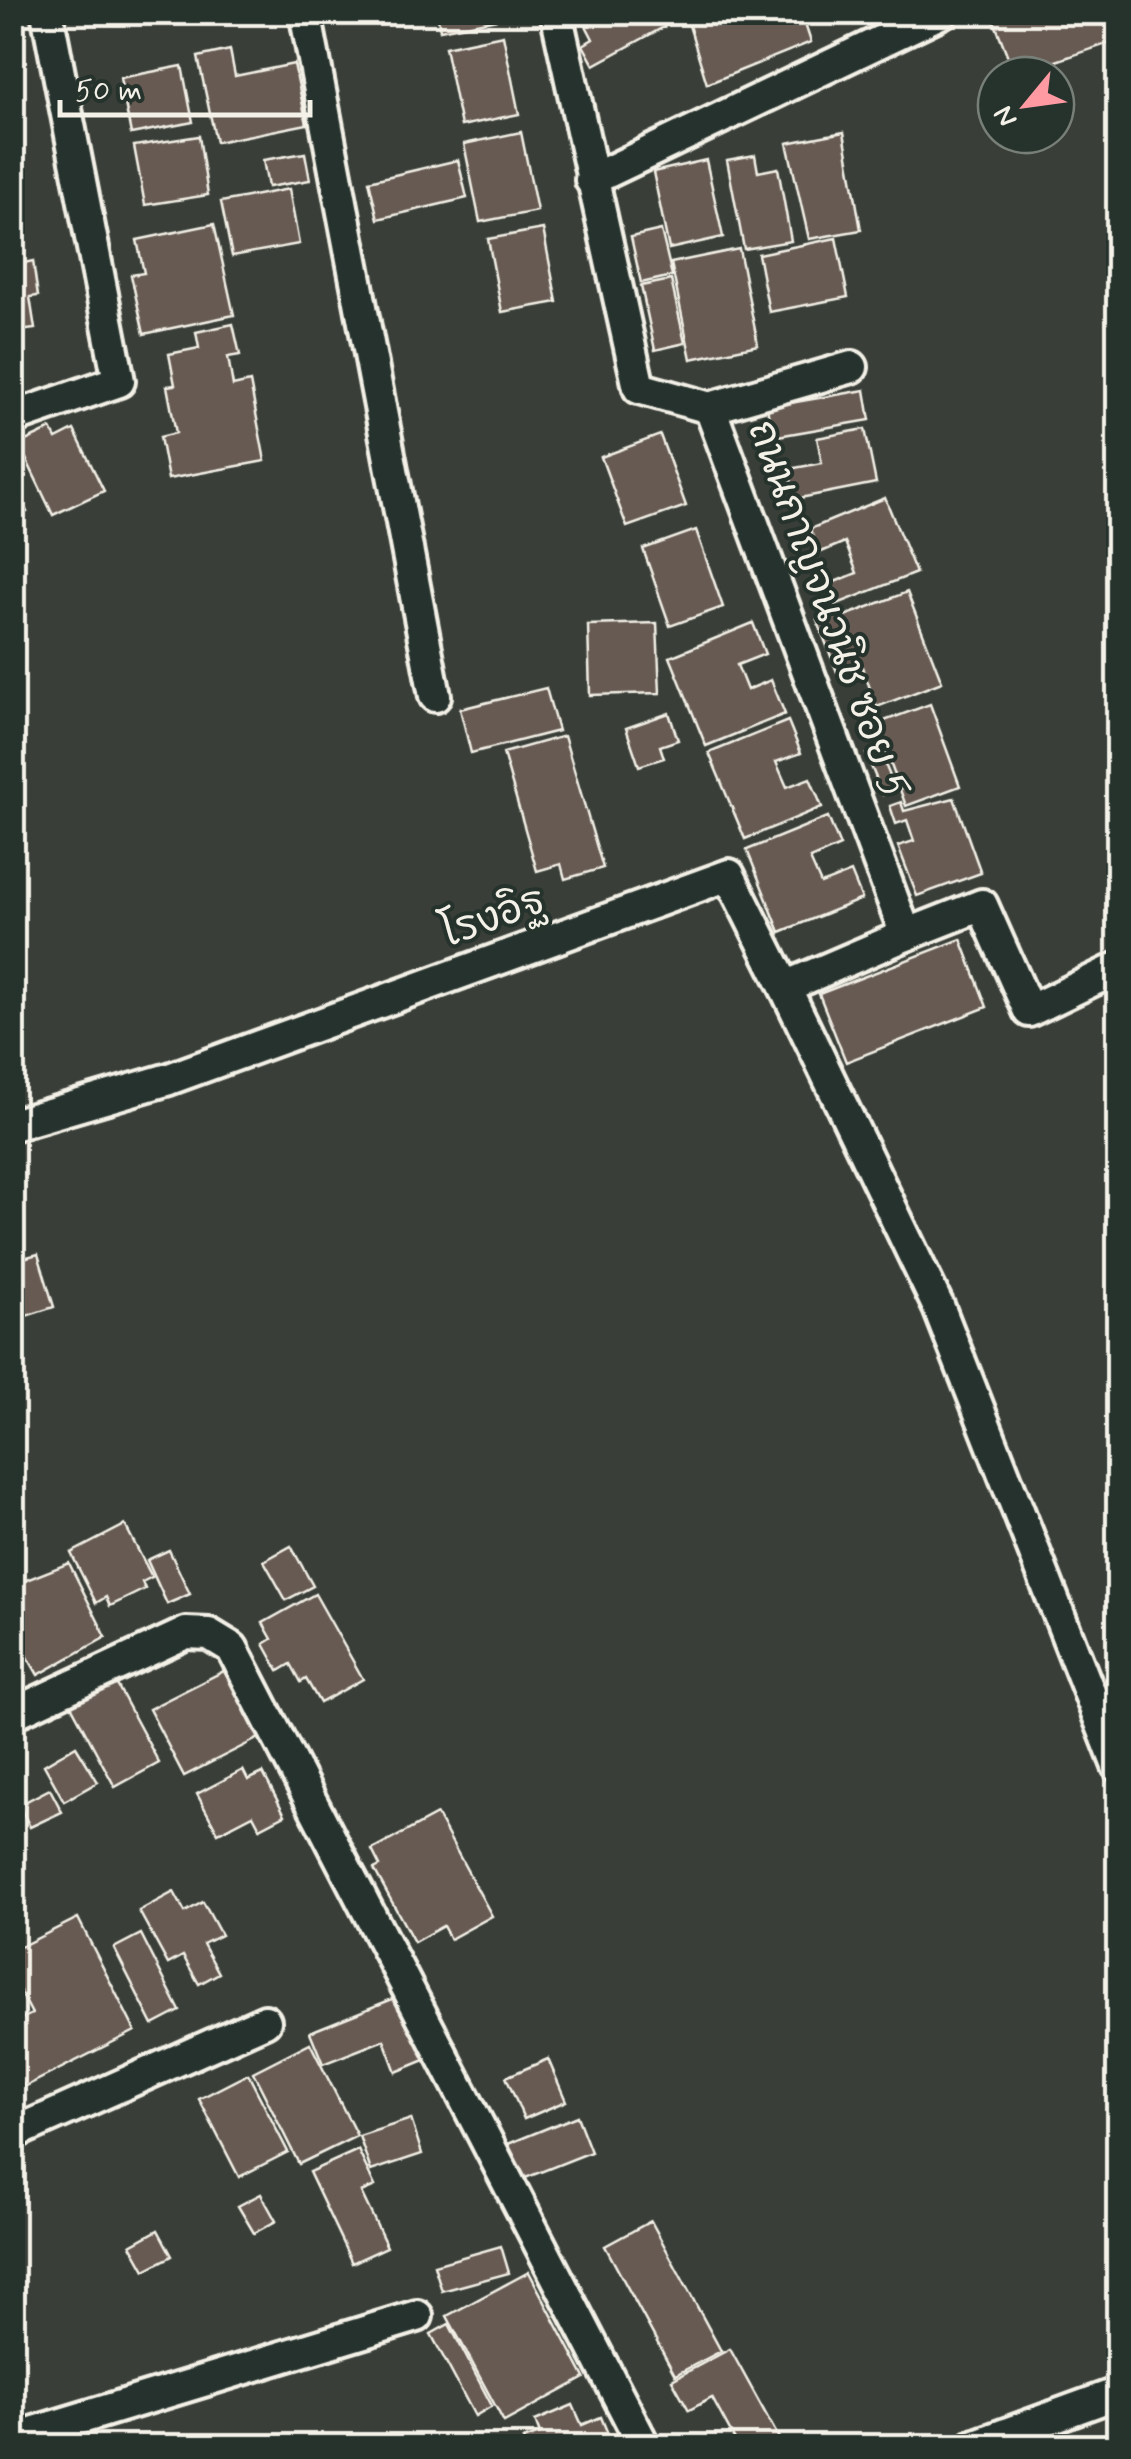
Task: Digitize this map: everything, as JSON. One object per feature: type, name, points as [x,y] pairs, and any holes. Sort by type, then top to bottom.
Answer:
[{"type":"street","points":[[12,418],[119,381],[47,12]]},
{"type":"street","points":[[305,12],[434,696]]},
{"type":"street","name":"ถนนกาญจนวนิช ซอย 5","points":[[556,12],[639,388],[710,408],[906,935]]},
{"type":"street","points":[[592,180],[942,12]]},
{"type":"street","points":[[710,408],[852,367]]},
{"type":"street","name":"โรงอิฐ","points":[[12,1126],[169,1079],[728,875],[785,987]]},
{"type":"street","points":[[1117,972],[1029,1011],[982,905],[785,987],[939,1308],[1118,1766]]},
{"type":"street","points":[[12,1714],[186,1633],[209,1634],[232,1648],[644,2446]]},
{"type":"street","points":[[12,2134],[264,2022]]},
{"type":"street","points":[[12,2439],[417,2316]]},
{"type":"street","points":[[973,2446],[1118,2393]]},
{"type":"building","points":[[106,12],[173,12],[174,14],[107,24]]},
{"type":"building","points":[[437,12],[496,12],[497,19],[440,30]]},
{"type":"building","points":[[579,12],[682,12],[684,16],[594,65],[583,45],[593,39]]},
{"type":"building","points":[[685,12],[801,12],[811,42],[707,84]]},
{"type":"building","points":[[1015,12],[1118,12],[1118,40],[1074,55],[1007,55],[994,21]]},
{"type":"building","points":[[503,35],[519,114],[461,126],[445,47]]},
{"type":"building","points":[[230,50],[235,76],[294,64],[307,124],[216,142],[198,57]]},
{"type":"building","points":[[182,66],[193,122],[131,134],[120,78]]},
{"type":"building","points":[[521,132],[537,211],[480,222],[464,144]]},
{"type":"building","points":[[844,132],[861,230],[809,239],[787,143]]},
{"type":"building","points":[[199,136],[208,195],[145,205],[134,146]]},
{"type":"building","points":[[305,153],[310,180],[268,187],[263,160]]},
{"type":"building","points":[[755,155],[758,172],[778,168],[791,241],[744,249],[727,160]]},
{"type":"building","points":[[458,160],[467,198],[378,219],[369,181]]},
{"type":"building","points":[[706,160],[723,237],[669,249],[653,172]]},
{"type":"building","points":[[289,189],[299,244],[232,256],[221,202]]},
{"type":"building","points":[[16,206],[24,263],[33,261],[38,296],[30,297],[35,329],[12,332],[12,207]]},
{"type":"building","points":[[214,224],[234,315],[144,334],[131,275],[144,273],[137,240]]},
{"type":"building","points":[[543,229],[557,302],[502,312],[488,239]]},
{"type":"building","points":[[661,230],[672,276],[641,283],[631,237]]},
{"type":"building","points":[[836,238],[848,297],[769,312],[758,254]]},
{"type":"building","points":[[739,249],[758,345],[691,359],[671,263]]},
{"type":"building","points":[[671,280],[685,343],[655,350],[641,286]]},
{"type":"building","points":[[233,324],[240,355],[228,357],[233,386],[250,382],[265,461],[168,479],[160,437],[176,433],[167,386],[175,385],[169,354],[199,348],[196,332]]},
{"type":"building","points":[[865,390],[870,420],[772,437],[767,407]]},
{"type":"building","points":[[51,429],[56,439],[74,430],[104,491],[53,515],[19,444]]},
{"type":"building","points":[[865,429],[876,483],[795,499],[789,469],[822,463],[817,438]]},
{"type":"building","points":[[660,435],[686,506],[627,527],[601,457]]},
{"type":"building","points":[[12,484],[27,512],[12,519]]},
{"type":"building","points":[[885,498],[916,573],[835,605],[827,585],[857,573],[845,542],[819,553],[810,529]]},
{"type":"building","points":[[696,530],[723,607],[670,626],[643,549]]},
{"type":"building","points":[[907,592],[942,682],[877,707],[861,664],[837,672],[817,620],[843,610],[845,616]]},
{"type":"building","points":[[657,623],[660,693],[590,695],[588,625]]},
{"type":"building","points":[[753,623],[765,654],[737,665],[747,690],[771,680],[785,714],[706,746],[670,657]]},
{"type":"building","points":[[546,688],[558,731],[471,753],[460,709]]},
{"type":"building","points":[[930,704],[960,786],[906,806],[876,724]]},
{"type":"building","points":[[669,713],[678,740],[660,746],[664,758],[639,766],[626,728]]},
{"type":"building","points":[[788,721],[801,753],[776,762],[787,787],[810,778],[822,807],[745,839],[709,753]]},
{"type":"building","points":[[564,736],[603,868],[565,879],[561,864],[537,871],[503,753]]},
{"type":"building","points":[[878,748],[896,790],[883,795],[866,754]]},
{"type":"building","points":[[954,798],[981,873],[917,896],[898,846],[914,841],[907,820],[896,824],[890,806],[901,802],[904,811]]},
{"type":"building","points":[[828,817],[840,846],[810,859],[821,884],[851,872],[862,899],[780,932],[747,850]]},
{"type":"building","points":[[961,939],[987,1007],[846,1062],[819,994]]},
{"type":"building","points":[[38,1254],[54,1307],[23,1317],[17,1300],[12,1301],[12,1261]]},
{"type":"building","points":[[125,1525],[152,1577],[142,1582],[145,1589],[110,1606],[106,1597],[96,1603],[71,1553]]},
{"type":"building","points":[[291,1546],[313,1586],[286,1600],[264,1561]]},
{"type":"building","points":[[169,1550],[190,1594],[167,1604],[147,1560]]},
{"type":"building","points":[[69,1563],[106,1637],[38,1675],[12,1630],[12,1571],[19,1583]]},
{"type":"building","points":[[315,1594],[363,1679],[320,1703],[306,1679],[301,1682],[291,1664],[279,1671],[264,1644],[272,1639],[263,1623]]},
{"type":"building","points":[[226,1670],[261,1737],[184,1776],[149,1709]]},
{"type":"building","points":[[114,1679],[159,1763],[115,1787],[70,1703]]},
{"type":"building","points":[[76,1746],[98,1782],[64,1801],[44,1765]]},
{"type":"building","points":[[243,1770],[248,1780],[263,1773],[285,1815],[260,1828],[253,1815],[218,1833],[197,1794]]},
{"type":"building","points":[[50,1789],[62,1812],[30,1827],[19,1805]]},
{"type":"building","points":[[437,1815],[492,1916],[450,1939],[443,1926],[414,1942],[374,1869],[380,1866],[372,1850]]},
{"type":"building","points":[[174,1892],[185,1912],[203,1902],[221,1935],[203,1944],[219,1973],[199,1984],[183,1956],[168,1964],[139,1911]]},
{"type":"building","points":[[78,1918],[135,2031],[24,2087],[12,2064],[12,2023],[32,2014],[12,1976],[12,1951]]},
{"type":"building","points":[[141,1934],[180,2011],[153,2025],[114,1948]]},
{"type":"building","points":[[400,1996],[425,2060],[396,2072],[384,2040],[323,2064],[310,2032]]},
{"type":"building","points":[[310,2043],[357,2136],[299,2164],[253,2072]]},
{"type":"building","points":[[548,2059],[566,2101],[524,2119],[506,2077]]},
{"type":"building","points":[[248,2074],[288,2152],[239,2177],[199,2099]]},
{"type":"building","points":[[577,2116],[591,2152],[523,2179],[508,2144]]},
{"type":"building","points":[[411,2119],[422,2154],[371,2171],[359,2136]]},
{"type":"building","points":[[358,2150],[375,2186],[361,2192],[387,2247],[352,2263],[309,2172]]},
{"type":"building","points":[[261,2194],[276,2221],[254,2233],[238,2206]]},
{"type":"building","points":[[651,2221],[721,2351],[675,2375],[605,2246]]},
{"type":"building","points":[[158,2230],[172,2256],[145,2270],[131,2245]]},
{"type":"building","points":[[501,2246],[509,2273],[442,2291],[434,2265]]},
{"type":"building","points":[[529,2272],[585,2378],[504,2422],[447,2316]]},
{"type":"building","points":[[449,2324],[492,2406],[475,2416],[431,2334]]},
{"type":"building","points":[[730,2349],[780,2440],[767,2446],[738,2446],[712,2398],[689,2410],[672,2380]]},
{"type":"building","points":[[573,2405],[582,2425],[601,2417],[613,2446],[526,2446],[523,2440],[540,2434],[535,2421]]},
{"type":"building","points":[[409,2438],[410,2446],[353,2446]]}]
